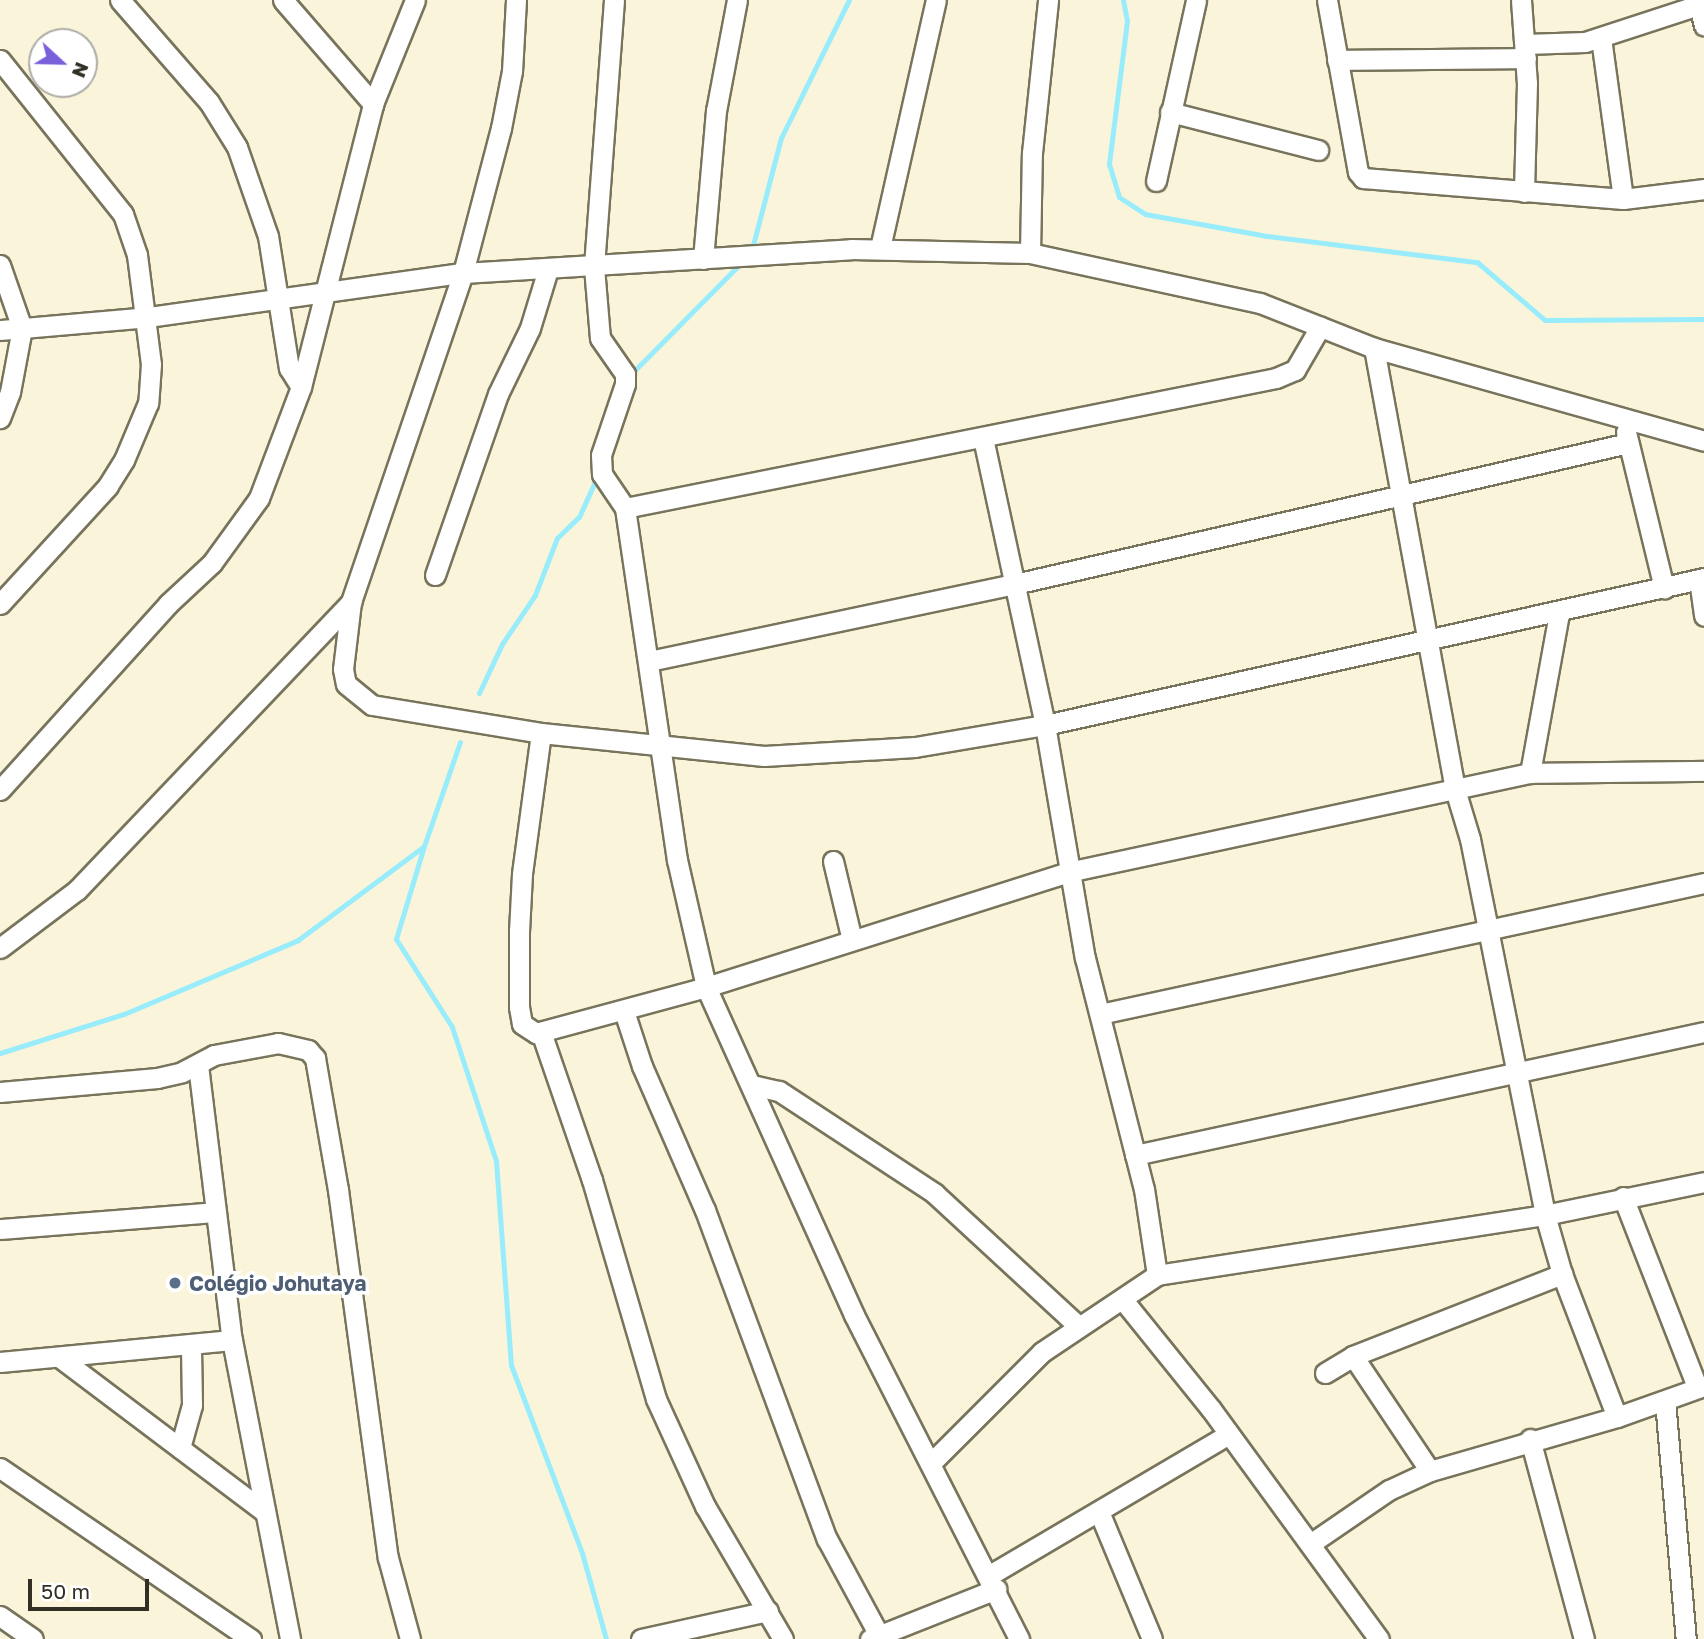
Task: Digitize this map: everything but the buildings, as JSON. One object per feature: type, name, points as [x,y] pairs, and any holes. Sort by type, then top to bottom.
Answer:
[{"type":"street","points":[[120,0],[209,102],[237,147],[268,236],[289,368],[302,387]]},
{"type":"street","points":[[283,0],[373,104]]},
{"type":"street","points":[[0,790],[241,527],[259,498],[302,387],[373,104],[415,0]]},
{"type":"street","points":[[516,0],[512,71],[501,128],[463,273],[351,602],[343,669],[346,684],[361,699],[391,709],[541,733],[662,747],[816,756],[915,747],[1045,725],[1429,643],[1701,579],[1704,616]]},
{"type":"street","points":[[614,0],[594,268],[600,338],[625,374],[601,455],[602,474],[625,508],[677,860],[706,987],[726,1039],[752,1085],[854,1315],[1019,1639]]},
{"type":"street","points":[[703,259],[716,111],[737,0]]},
{"type":"street","points":[[880,248],[936,0]]},
{"type":"street","points":[[1030,253],[1032,153],[1048,0]]},
{"type":"street","points":[[1156,181],[1196,0]]},
{"type":"street","points":[[1327,0],[1357,172],[1363,178],[1623,199],[1704,189]]},
{"type":"street","points":[[1521,0],[1525,51],[1524,192]]},
{"type":"street","points":[[1337,60],[1525,51],[1601,38],[1650,8],[1702,4],[1704,24]]},
{"type":"street","points":[[1601,38],[1623,199]]},
{"type":"street","points":[[0,60],[123,214],[137,255],[148,317],[148,403],[124,460],[108,486],[0,604]]},
{"type":"street","points":[[1170,112],[1318,150]]},
{"type":"street","points":[[0,330],[148,317],[463,273],[594,268],[880,248],[1030,253],[1211,290],[1260,303],[1374,348],[1625,421],[1704,441]]},
{"type":"street","points":[[0,265],[22,328],[10,393],[0,418]]},
{"type":"street","points":[[435,575],[498,394],[530,328],[548,269]]},
{"type":"street","points":[[625,508],[1276,378],[1295,370],[1320,327]]},
{"type":"street","points":[[1374,348],[1454,786],[1487,927],[1545,1215],[1562,1274],[1617,1418]]},
{"type":"street","points":[[1625,421],[1628,443],[1664,587]]},
{"type":"street","points":[[983,438],[1045,725],[1068,872],[1100,1014],[1136,1154],[1157,1275]]},
{"type":"street","points":[[649,661],[1015,584],[1628,443]]},
{"type":"street","points":[[0,948],[77,890],[351,602]]},
{"type":"street","points":[[1530,773],[1559,612]]},
{"type":"street","points":[[541,733],[522,874],[518,979],[522,1024],[528,1030],[541,1032],[706,987],[1068,872],[1454,786],[1530,773],[1704,771]]},
{"type":"street","points":[[833,861],[852,940]]},
{"type":"street","points":[[1100,1014],[1487,927],[1704,883]]},
{"type":"street","points":[[624,1011],[642,1066],[705,1210],[827,1539],[886,1636],[992,1582],[1227,1435]]},
{"type":"street","points":[[541,1032],[592,1180],[656,1399],[705,1506],[783,1639]]},
{"type":"street","points":[[1136,1154],[1516,1070],[1704,1032]]},
{"type":"street","points":[[0,1092],[157,1078],[198,1065],[214,1055],[278,1043],[309,1050],[315,1058],[338,1190],[388,1558],[410,1639]]},
{"type":"street","points":[[198,1065],[214,1212],[232,1340],[290,1639]]},
{"type":"street","points":[[752,1085],[779,1091],[934,1193],[1079,1327]]},
{"type":"street","points":[[930,1463],[1025,1367],[1157,1275],[1545,1215],[1704,1182]]},
{"type":"street","points":[[1310,1545],[1389,1490],[1430,1471],[1530,1439],[1617,1418],[1700,1387],[1623,1197]]},
{"type":"street","points":[[0,1229],[214,1212]]},
{"type":"street","points":[[1325,1373],[1353,1356],[1562,1274]]},
{"type":"street","points":[[1123,1300],[1211,1409],[1227,1435],[1379,1639]]},
{"type":"street","points":[[0,1362],[232,1340]]},
{"type":"street","points":[[180,1448],[192,1405],[191,1345]]},
{"type":"street","points":[[1353,1356],[1430,1471]]},
{"type":"street","points":[[59,1357],[265,1512]]},
{"type":"street","points":[[1665,1401],[1686,1639]]},
{"type":"street","points":[[1530,1439],[1584,1639]]},
{"type":"street","points":[[0,1468],[251,1639]]},
{"type":"street","points":[[1100,1514],[1152,1639]]},
{"type":"street","points":[[641,1639],[768,1611]]},
{"type":"street","points":[[0,1616],[33,1639]]},
{"type":"waterway","points":[[752,249],[781,138],[849,0]]},
{"type":"waterway","points":[[1123,0],[1127,21],[1109,164],[1119,197],[1145,214],[1267,236],[1477,262],[1545,320],[1704,319]]},
{"type":"waterway","points":[[630,375],[742,262]]},
{"type":"waterway","points":[[479,693],[502,644],[535,595],[557,538],[579,517],[597,477]]},
{"type":"waterway","points":[[0,1053],[124,1014],[298,940],[424,846],[460,742]]},
{"type":"waterway","points":[[424,846],[396,939],[452,1027],[496,1161],[511,1365],[582,1553],[606,1639]]},
{"type":"place","name":"Colégio Johutaya","points":[[175,1283]]}]
